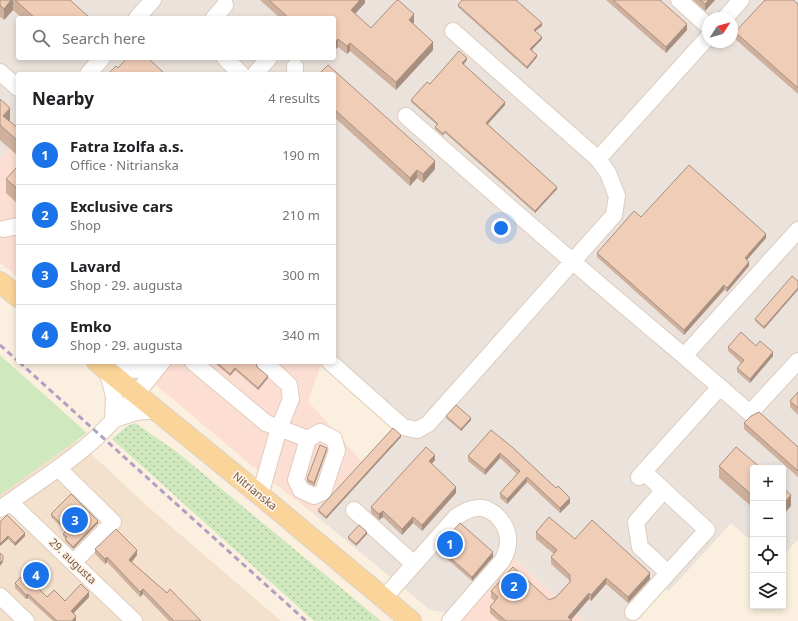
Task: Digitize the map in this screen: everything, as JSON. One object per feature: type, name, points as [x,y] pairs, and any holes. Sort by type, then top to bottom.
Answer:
[{"type":"main road","points":[[0,282],[16,295]]},
{"type":"main road","name":"Nitrianska","points":[[102,366],[260,494],[412,621]]},
{"type":"street","points":[[139,16],[153,0]]},
{"type":"street","points":[[678,0],[702,21]]},
{"type":"street","points":[[730,12],[741,0]]},
{"type":"street","points":[[216,16],[225,5]]},
{"type":"street","points":[[332,364],[403,427],[417,430],[428,424],[614,216],[617,196],[608,173],[598,159],[453,31]]},
{"type":"street","points":[[598,159],[702,44]]},
{"type":"street","points":[[90,72],[100,60]]},
{"type":"street","points":[[227,60],[239,72]]},
{"type":"street","points":[[257,72],[267,60]]},
{"type":"street","points":[[0,72],[16,86]]},
{"type":"street","points":[[406,116],[526,222],[553,243],[750,413],[798,361]]},
{"type":"street","points":[[684,356],[798,230]]},
{"type":"street","points":[[113,420],[114,396],[102,366],[135,370],[160,364]]},
{"type":"street","points":[[5,505],[58,468],[95,438],[113,420],[160,364]]},
{"type":"street","points":[[195,364],[266,423],[289,430],[308,439]]},
{"type":"street","points":[[260,494],[280,428],[291,399],[289,385],[266,364]]},
{"type":"street","points":[[633,612],[707,530],[664,490],[642,475],[720,387]]},
{"type":"street","points":[[113,420],[137,412],[156,410]]},
{"type":"street","points":[[58,468],[114,522],[74,562]]},
{"type":"street","points":[[664,490],[636,522],[640,547],[668,573]]},
{"type":"street","name":"29. augusta","points":[[5,505],[74,562],[134,621]]},
{"type":"street","points":[[384,598],[456,517],[466,511],[478,508],[490,510],[502,521],[507,531],[508,543],[505,555],[502,561],[450,621]]},
{"type":"street","points":[[354,510],[414,564]]},
{"type":"street","points":[[0,596],[26,621]]},
{"type":"shaded area","points":[[0,0],[798,0],[798,539],[786,553],[786,465],[750,465],[750,539],[731,523],[669,591],[664,588],[635,621],[583,621],[512,556],[447,613],[430,610],[314,514],[394,426],[336,364],[336,72],[16,72],[16,142],[0,159]]},
{"type":"shaded area","points":[[16,142],[16,275],[0,263],[0,159]]},
{"type":"shaded area","points":[[131,364],[321,364],[308,401],[362,462],[314,514],[252,466]]},
{"type":"shaded area","points":[[0,369],[145,504],[281,621],[0,621]]},
{"type":"shaded area","points":[[512,556],[583,621],[457,621]]},
{"type":"green space","points":[[0,355],[87,433],[0,495]]},
{"type":"green space","points":[[135,423],[177,452],[381,621],[314,621],[112,439],[127,426]]},
{"type":"building","points":[[0,0],[11,0],[4,9],[0,5]]},
{"type":"building","points":[[15,0],[70,0],[88,16],[33,16]]},
{"type":"building","points":[[269,0],[360,0],[351,10],[371,28],[398,0],[414,14],[409,20],[433,42],[396,82],[350,43],[347,46],[338,39],[336,41],[336,16],[287,16]]},
{"type":"building","points":[[462,0],[516,0],[542,23],[534,30],[542,37],[530,49],[537,55],[527,67],[458,5]]},
{"type":"building","points":[[613,0],[660,0],[687,24],[666,47]]},
{"type":"building","points":[[700,0],[709,0],[705,4]]},
{"type":"building","points":[[765,0],[793,0],[798,4],[798,88],[738,35],[738,29]]},
{"type":"building","points":[[459,51],[467,58],[462,63],[505,102],[486,123],[557,187],[535,211],[445,131],[443,134],[435,127],[438,124],[411,100],[427,82],[430,84]]},
{"type":"building","points":[[125,60],[150,60],[163,72],[110,72],[116,66],[118,68]]},
{"type":"building","points":[[328,65],[336,72],[321,72]]},
{"type":"building","points":[[336,72],[435,161],[423,174],[417,170],[410,178],[336,111]]},
{"type":"building","points":[[0,99],[10,108],[3,116],[16,126],[16,139],[0,125]]},
{"type":"building","points":[[689,165],[766,234],[745,258],[749,262],[727,288],[724,285],[684,330],[597,253],[634,211],[641,217]]},
{"type":"building","points":[[16,168],[16,187],[6,179]]},
{"type":"building","points":[[792,276],[798,281],[798,288],[764,327],[755,319]]},
{"type":"building","points":[[741,332],[756,346],[760,341],[773,352],[750,379],[737,368],[744,360],[728,347]]},
{"type":"building","points":[[218,364],[256,364],[257,367],[268,376],[258,388],[235,368],[230,374]]},
{"type":"building","points":[[798,392],[798,408],[790,401]]},
{"type":"building","points":[[456,405],[471,418],[461,429],[446,416]]},
{"type":"building","points":[[759,412],[798,447],[798,471],[744,423],[751,416]]},
{"type":"building","points":[[393,428],[401,435],[326,517],[318,510]]},
{"type":"building","points":[[491,430],[512,447],[556,488],[558,486],[570,498],[560,508],[527,477],[507,499],[500,493],[520,471],[500,453],[485,470],[468,456]]},
{"type":"building","points":[[320,445],[327,448],[314,483],[307,479]]},
{"type":"building","points":[[426,447],[435,455],[429,461],[456,487],[422,525],[413,517],[402,529],[383,511],[379,514],[371,507]]},
{"type":"building","points":[[736,447],[757,465],[750,465],[750,493],[719,466]]},
{"type":"building","points":[[786,491],[791,495],[786,501]]},
{"type":"building","points":[[71,494],[98,521],[73,547],[65,539],[67,537],[63,534],[67,530],[51,514]]},
{"type":"building","points":[[7,515],[25,533],[15,543],[8,536],[0,544],[0,522]]},
{"type":"building","points":[[549,517],[575,539],[592,520],[650,573],[628,597],[606,578],[591,595],[589,593],[568,617],[572,621],[506,621],[490,607],[498,597],[491,591],[513,567],[549,600],[556,597],[570,582],[570,575],[551,557],[557,550],[536,532]]},
{"type":"building","points":[[460,523],[493,552],[472,577],[438,547]]},
{"type":"building","points":[[359,525],[367,532],[356,544],[348,537]]},
{"type":"building","points":[[116,529],[137,550],[129,560],[167,593],[170,589],[201,621],[174,621],[143,589],[140,592],[107,557],[105,559],[95,549]]},
{"type":"building","points":[[0,553],[3,556],[3,560],[0,563]]},
{"type":"building","points":[[24,574],[47,597],[54,590],[65,601],[81,584],[89,592],[71,611],[76,616],[72,621],[57,621],[28,594],[26,595],[15,583]]},
{"type":"railway","points":[[0,345],[16,359]]},
{"type":"railway","points":[[21,364],[306,621]]},
{"type":"place","name":"Lavard","points":[[75,520]]},
{"type":"place","name":"Fatra Izolfa a.s.","points":[[450,544]]},
{"type":"place","name":"Emko","points":[[36,575]]},
{"type":"place","name":"Exclusive cars","points":[[514,586]]}]
